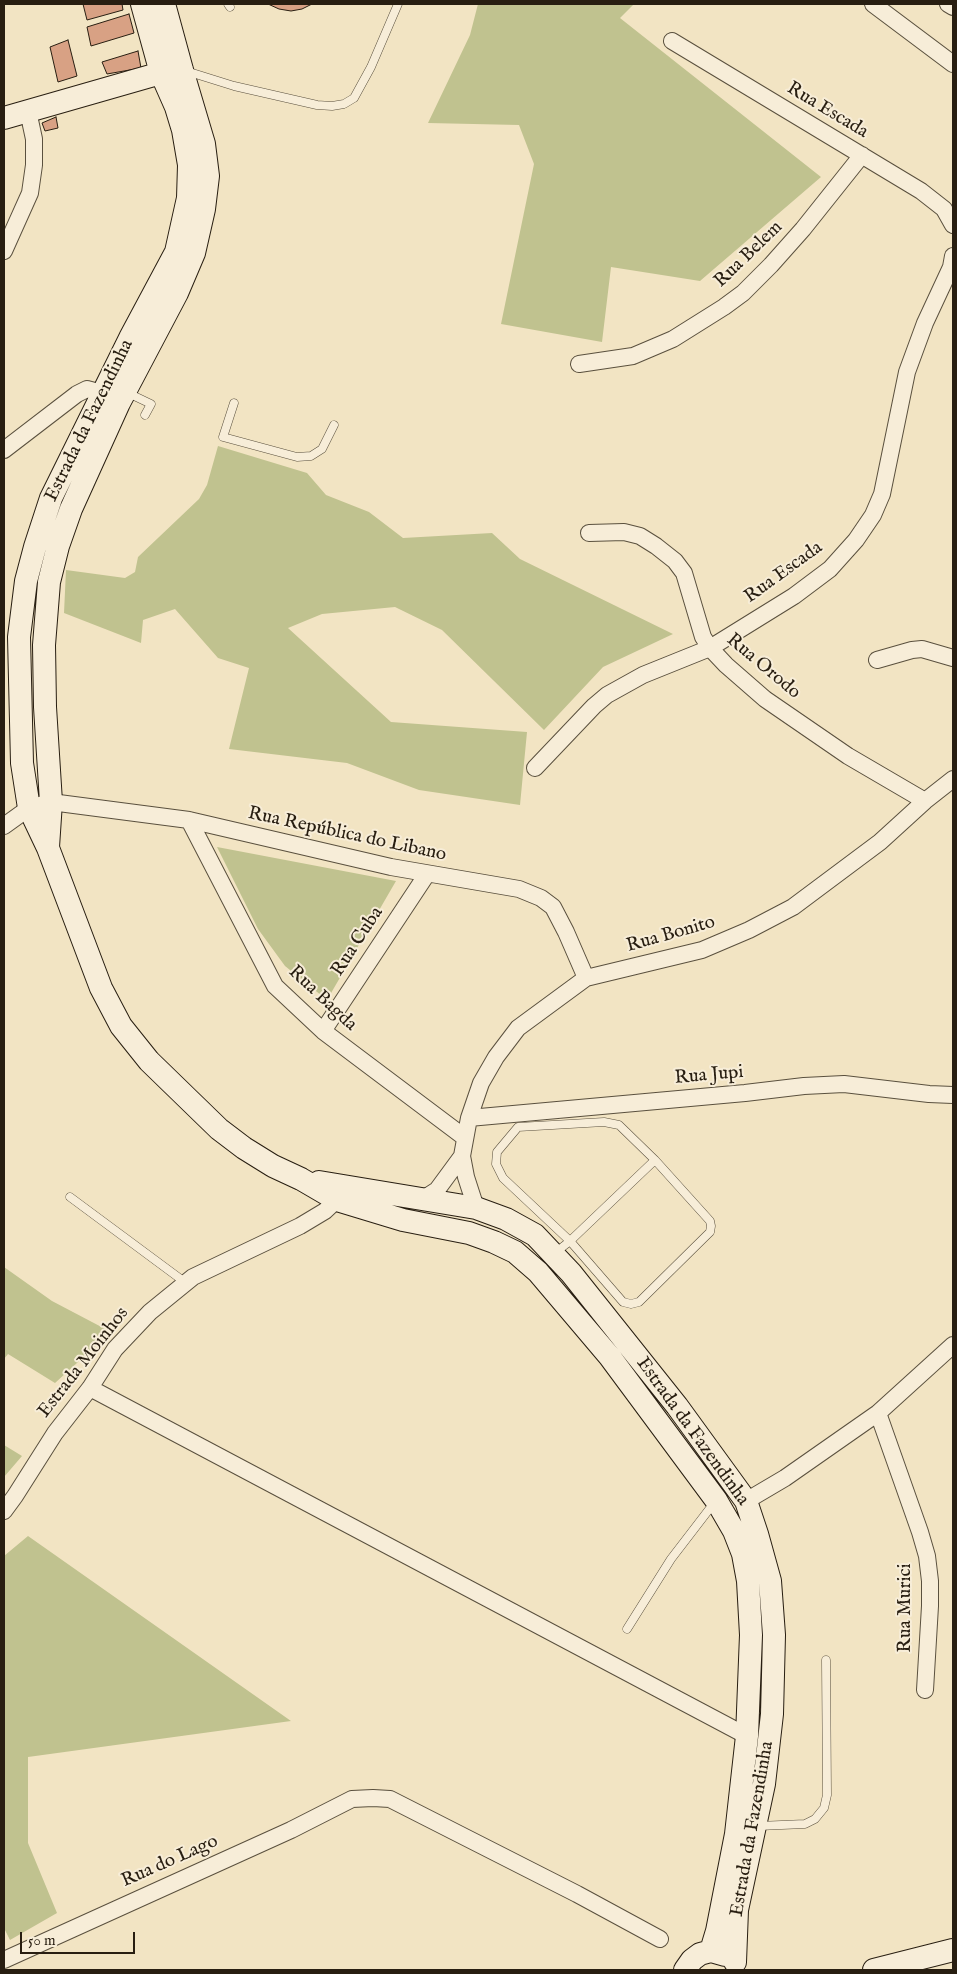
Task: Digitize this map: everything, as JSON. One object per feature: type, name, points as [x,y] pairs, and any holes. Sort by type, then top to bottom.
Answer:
[{"type":"main road","name":"Estrada da Fazendinha","points":[[142,4],[204,144],[208,176],[204,209],[194,254],[177,292],[51,498],[34,547],[26,581],[18,637],[22,763],[29,808],[48,848],[101,988],[121,1026],[149,1062],[219,1130],[273,1166],[301,1179],[343,1194],[395,1218],[469,1233],[515,1252],[538,1272],[610,1357],[716,1500],[734,1532],[743,1554],[748,1581],[751,1635],[747,1736],[736,1834],[717,1931],[711,1952],[720,1952],[728,1956],[740,1967]]},
{"type":"main road","name":"Estrada da Fazendinha","points":[[164,4],[171,72]]},
{"type":"main road","points":[[4,118],[171,72]]},
{"type":"main road","name":"Estrada da Fazendinha","points":[[48,848],[51,802],[45,707],[44,645],[49,582],[58,546],[115,396]]},
{"type":"main road","name":"Estrada da Fazendinha","points":[[343,1194],[423,1199],[476,1208],[506,1219],[562,1248],[746,1500],[770,1581],[774,1635],[772,1714],[764,1784],[737,1910],[740,1967]]},
{"type":"main road","points":[[874,1970],[953,1950]]},
{"type":"main road","points":[[685,1970],[700,1954],[711,1952]]},
{"type":"street","points":[[873,4],[953,64]]},
{"type":"street","points":[[948,4],[953,7]]},
{"type":"street","name":"Rua Escada","points":[[672,41],[921,191],[944,209],[953,225]]},
{"type":"street","points":[[4,250],[30,193],[34,165],[34,139],[28,111]]},
{"type":"street","name":"Rua Belem","points":[[579,364],[633,356],[673,339],[743,293],[804,229],[862,155]]},
{"type":"street","name":"Rua Escada","points":[[535,768],[594,706],[607,695],[643,675],[710,648],[794,596],[830,569],[856,540],[873,515],[882,494],[907,372],[925,322],[953,263]]},
{"type":"street","points":[[4,450],[77,394],[87,389],[115,396]]},
{"type":"street","name":"Rua Orodo","points":[[589,532],[624,532],[640,536],[675,561],[684,573],[698,626],[710,648],[765,699],[848,756],[925,801]]},
{"type":"street","points":[[877,660],[922,649],[953,658]]},
{"type":"street","name":"Rua Bonito","points":[[462,1156],[464,1137],[481,1083],[496,1057],[518,1028],[586,978],[702,950],[749,930],[793,907],[880,842],[925,801],[953,779]]},
{"type":"street","points":[[4,826],[29,808],[51,802]]},
{"type":"street","name":"Rua República do Libano","points":[[51,802],[189,820],[427,874],[519,889],[541,898],[553,907],[586,978]]},
{"type":"street","name":"Rua Bagda","points":[[189,820],[275,986],[323,1031],[464,1137]]},
{"type":"street","name":"Rua Cuba","points":[[323,1031],[427,874]]},
{"type":"street","name":"Rua Jupi","points":[[469,1118],[804,1086],[844,1084],[953,1095]]},
{"type":"street","points":[[423,1199],[437,1190],[462,1156]]},
{"type":"street","points":[[462,1156],[466,1177],[476,1208]]},
{"type":"street","name":"Estrada Moinhos","points":[[4,1511],[55,1433],[90,1388],[115,1349],[150,1312],[193,1277],[300,1226],[325,1210],[343,1194]]},
{"type":"street","points":[[746,1500],[785,1478],[878,1413],[953,1345]]},
{"type":"street","points":[[90,1388],[747,1736]]},
{"type":"street","name":"Rua Murici","points":[[878,1413],[927,1556],[930,1606],[925,1690]]},
{"type":"street","name":"Rua do Lago","points":[[4,1960],[291,1830],[352,1799],[390,1799],[577,1894],[660,1940]]},
{"type":"lane","points":[[171,72],[317,105],[332,106],[344,104],[354,98],[371,67],[398,4]]},
{"type":"lane","points":[[115,396],[151,404],[145,415]]},
{"type":"lane","points":[[234,403],[222,437],[298,457],[311,456],[322,449],[334,425]]},
{"type":"lane","points":[[612,1123],[620,1125],[655,1160],[710,1222],[710,1232],[639,1302],[631,1304],[624,1302],[562,1248],[504,1178],[496,1164],[497,1152],[518,1127],[612,1123]]},
{"type":"lane","points":[[562,1248],[655,1160]]},
{"type":"lane","points":[[70,1197],[186,1283]]},
{"type":"lane","points":[[627,1629],[671,1559],[716,1500]]},
{"type":"lane","points":[[756,1826],[805,1824],[815,1819],[824,1808],[827,1795],[826,1660]]},
{"type":"green space","points":[[478,4],[634,4],[620,18],[821,177],[700,281],[611,267],[602,342],[501,324],[534,164],[519,125],[428,123],[470,35]]},
{"type":"green space","points":[[218,446],[307,473],[326,495],[369,512],[403,538],[492,533],[520,559],[673,634],[603,667],[544,730],[442,630],[395,607],[322,614],[288,628],[391,722],[527,732],[520,805],[419,790],[347,763],[229,749],[249,668],[218,658],[175,609],[143,620],[141,643],[64,613],[66,570],[125,578],[135,572],[138,557],[199,499],[207,485]]},
{"type":"green space","points":[[217,847],[396,881],[327,1000],[285,966],[258,929]]},
{"type":"green space","points":[[4,1267],[52,1301],[111,1332],[55,1383],[8,1354],[4,1359]]},
{"type":"green space","points":[[4,1445],[22,1456],[4,1477]]},
{"type":"green space","points":[[28,1536],[291,1721],[28,1757],[28,1843],[57,1913],[10,1940],[4,1928],[4,1556]]},
{"type":"building","points":[[83,4],[122,4],[123,10],[87,20]]},
{"type":"building","points":[[268,4],[312,4],[302,9],[291,11],[279,9]]},
{"type":"building","points":[[129,14],[134,33],[91,46],[87,27]]},
{"type":"building","points":[[68,40],[77,76],[58,82],[50,47]]},
{"type":"building","points":[[138,51],[141,68],[107,74],[102,62]]},
{"type":"building","points":[[56,117],[58,128],[45,131],[42,123]]}]
